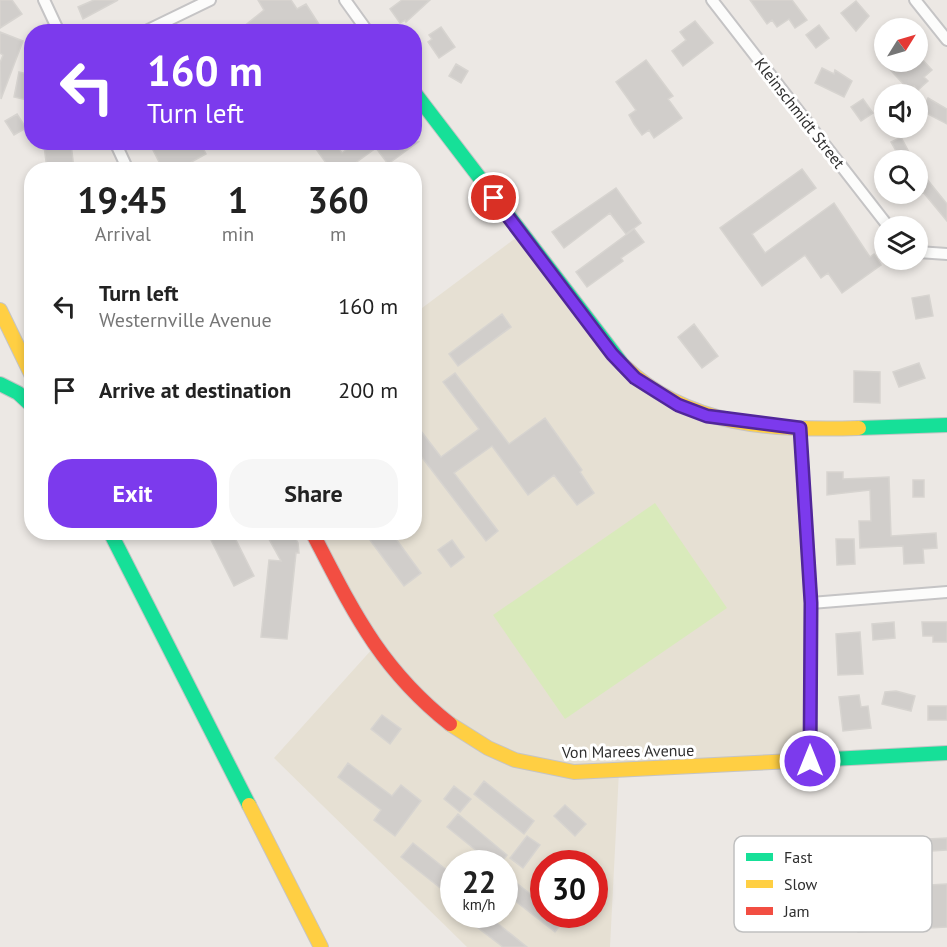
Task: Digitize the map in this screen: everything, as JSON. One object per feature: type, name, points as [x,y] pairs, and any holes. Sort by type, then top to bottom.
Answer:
[{"type":"main road","points":[[422,103],[612,354],[635,378],[678,405],[707,416],[800,428],[947,425]]},
{"type":"main road","points":[[0,310],[5,336]]},
{"type":"main road","points":[[0,323],[5,336],[24,364]]},
{"type":"main road","points":[[0,384],[24,399]]},
{"type":"main road","points":[[114,540],[321,947]]},
{"type":"main road","name":"Von Marees Avenue","points":[[316,540],[374,647],[410,689],[477,741],[507,758],[536,767],[574,772],[947,753]]},
{"type":"street","points":[[44,0],[55,24]]},
{"type":"street","points":[[160,24],[210,0]]},
{"type":"street","points":[[345,0],[362,24]]},
{"type":"street","name":"Kleinschmidt Street","points":[[712,0],[880,216]]},
{"type":"street","points":[[915,0],[947,40]]},
{"type":"street","points":[[928,253],[947,254]]},
{"type":"street","points":[[800,428],[811,603],[810,761]]},
{"type":"street","points":[[811,603],[947,592]]},
{"type":"shaded area","points":[[521,234],[612,354],[678,405],[800,428],[811,603],[810,761],[619,771],[610,947],[467,947],[448,928],[518,928],[518,850],[440,850],[440,921],[274,758],[374,647],[316,540],[422,540],[422,308]]},
{"type":"green space","points":[[655,503],[727,608],[565,719],[493,615]]},
{"type":"building","points":[[0,0],[12,0],[22,14],[0,28]]},
{"type":"building","points":[[94,0],[118,0],[83,19],[78,7]]},
{"type":"building","points":[[258,0],[291,0],[297,9],[306,4],[319,24],[247,24],[264,10]]},
{"type":"building","points":[[402,0],[430,0],[406,22],[405,20],[400,23],[390,9]]},
{"type":"building","points":[[750,0],[792,0],[807,20],[795,28],[789,19],[777,27],[772,20],[767,24]]},
{"type":"building","points":[[856,1],[869,16],[856,31],[841,13]]},
{"type":"building","points":[[695,21],[713,43],[683,66],[672,51],[686,40],[680,32]]},
{"type":"building","points":[[819,25],[829,38],[816,48],[806,35]]},
{"type":"building","points":[[441,27],[455,47],[439,58],[428,42],[432,39],[429,35]]},
{"type":"building","points":[[0,32],[23,41],[1,99],[0,63],[3,55],[0,53]]},
{"type":"building","points":[[646,60],[673,96],[668,99],[682,118],[654,138],[649,130],[642,135],[634,124],[629,115],[636,110],[616,82]]},
{"type":"building","points":[[456,64],[468,71],[461,83],[449,76]]},
{"type":"building","points":[[928,66],[932,70],[924,77],[928,81],[925,84],[903,84],[892,72],[928,72]]},
{"type":"building","points":[[822,68],[834,74],[835,70],[852,81],[844,97],[815,83]]},
{"type":"building","points":[[19,72],[24,73],[24,99],[14,97]]},
{"type":"building","points":[[928,98],[947,109],[947,124],[928,114]]},
{"type":"building","points":[[863,99],[873,113],[861,121],[851,107]]},
{"type":"building","points":[[17,114],[24,129],[14,135],[5,121]]},
{"type":"building","points":[[902,138],[908,150],[895,150],[891,142]]},
{"type":"building","points":[[45,150],[72,150],[73,162],[46,162]]},
{"type":"building","points":[[153,150],[204,150],[206,154],[192,162],[159,162]]},
{"type":"building","points":[[317,150],[340,150],[342,153],[346,150],[373,150],[357,162],[325,162]]},
{"type":"building","points":[[378,150],[407,150],[391,162],[386,162]]},
{"type":"building","points":[[802,169],[816,188],[752,234],[765,253],[834,203],[870,257],[874,254],[874,270],[842,293],[828,273],[821,278],[805,255],[762,286],[720,228]]},
{"type":"building","points":[[928,180],[947,204],[947,221],[928,198]]},
{"type":"building","points":[[616,188],[641,223],[626,234],[610,213],[564,248],[552,232]]},
{"type":"building","points":[[634,229],[644,242],[621,258],[623,261],[587,287],[576,272]]},
{"type":"building","points":[[929,295],[933,316],[916,319],[912,298]]},
{"type":"building","points":[[502,314],[511,327],[458,366],[449,354]]},
{"type":"building","points":[[694,324],[718,356],[702,368],[678,337]]},
{"type":"building","points":[[919,363],[925,378],[899,387],[893,372]]},
{"type":"building","points":[[854,371],[880,372],[880,403],[854,402]]},
{"type":"building","points":[[455,373],[509,444],[545,418],[582,470],[580,472],[594,493],[577,505],[554,475],[528,495],[492,446],[454,473],[498,531],[486,541],[422,457],[422,432],[441,457],[479,429],[443,382]]},
{"type":"building","points":[[827,472],[843,472],[843,479],[889,477],[891,536],[936,533],[937,548],[923,549],[924,563],[904,564],[903,546],[860,548],[859,521],[871,521],[870,490],[827,495]]},
{"type":"building","points":[[913,480],[924,480],[924,497],[913,497]]},
{"type":"building","points":[[836,539],[854,539],[855,564],[837,565]]},
{"type":"building","points":[[211,540],[236,540],[254,576],[234,586]]},
{"type":"building","points":[[269,540],[296,540],[299,553],[296,553],[287,639],[261,637],[269,560],[281,561]]},
{"type":"building","points":[[370,540],[397,540],[421,573],[404,586]]},
{"type":"building","points":[[452,540],[464,557],[451,567],[438,550]]},
{"type":"building","points":[[894,622],[895,638],[873,640],[872,624]]},
{"type":"building","points":[[922,622],[947,622],[947,642],[933,642],[933,636],[923,636]]},
{"type":"building","points":[[860,632],[863,674],[838,675],[836,634]]},
{"type":"building","points":[[896,691],[915,696],[911,711],[882,704],[885,692]]},
{"type":"building","points":[[859,695],[861,707],[868,706],[871,728],[843,731],[839,697]]},
{"type":"building","points":[[928,706],[947,706],[947,720],[928,720]]},
{"type":"building","points":[[382,715],[401,729],[390,744],[371,729]]},
{"type":"building","points":[[348,763],[392,796],[401,785],[421,801],[395,836],[374,820],[381,810],[338,777]]},
{"type":"building","points":[[484,781],[534,821],[524,834],[474,794]]},
{"type":"building","points":[[454,786],[471,799],[460,812],[444,799]]},
{"type":"building","points":[[565,805],[586,824],[575,836],[554,816]]},
{"type":"building","points":[[458,814],[501,850],[476,850],[447,827]]},
{"type":"building","points":[[527,836],[540,845],[536,850],[530,850],[530,859],[523,868],[518,864],[518,850],[516,850]]},
{"type":"building","points":[[947,838],[947,850],[932,851],[932,839]]},
{"type":"building","points":[[413,843],[440,865],[440,888],[401,857]]},
{"type":"building","points":[[518,884],[530,894],[530,912],[518,903]]},
{"type":"building","points":[[947,884],[947,927],[932,928],[932,885]]},
{"type":"building","points":[[478,928],[503,928],[527,947],[503,947]]},
{"type":"traffic: fast","points":[[422,102],[623,365]]},
{"type":"traffic: fast","points":[[0,384],[24,399]]},
{"type":"traffic: fast","points":[[859,428],[947,425]]},
{"type":"traffic: fast","points":[[114,540],[249,805]]},
{"type":"traffic: fast","points":[[793,761],[947,753]]},
{"type":"traffic: slow","points":[[0,310],[24,360]]},
{"type":"traffic: slow","points":[[623,365],[648,386],[703,413],[764,426],[859,428]]},
{"type":"traffic: slow","points":[[450,724],[488,748],[515,760],[574,772],[793,761]]},
{"type":"traffic: slow","points":[[249,805],[321,947]]},
{"type":"traffic: jam","points":[[316,540],[369,636],[404,681],[450,724]]},
{"type":"route","points":[[494,198],[612,354],[635,378],[678,405],[707,416],[739,422],[800,428],[811,603],[810,761]]}]
